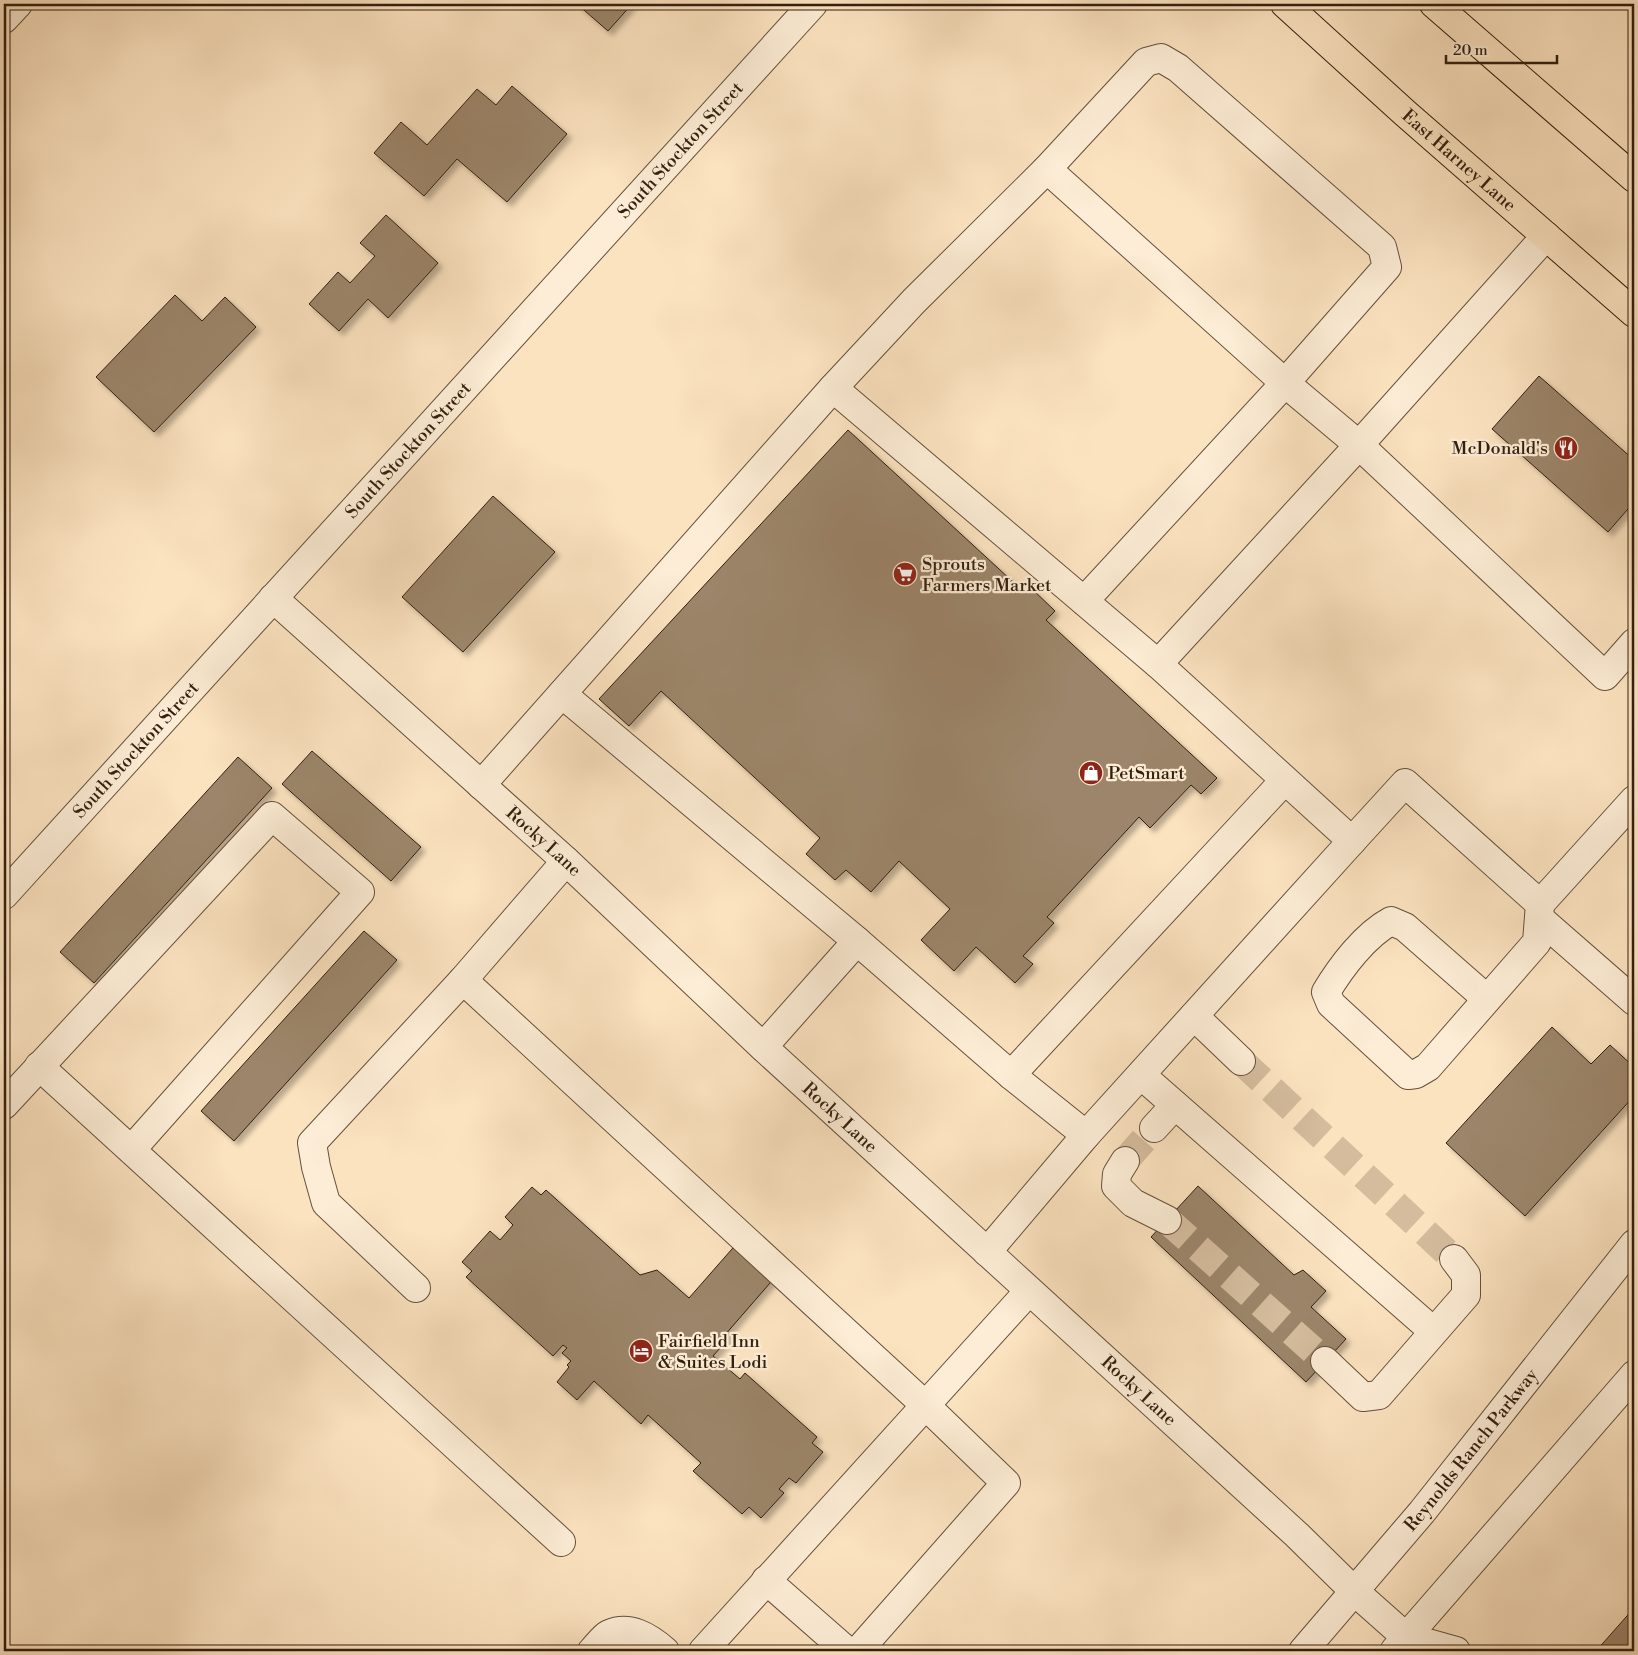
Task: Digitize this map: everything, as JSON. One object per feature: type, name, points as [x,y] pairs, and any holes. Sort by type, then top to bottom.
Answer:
[{"type":"main road","name":"East Harney Lane","points":[[1285,4],[1405,113],[1634,313]]},
{"type":"main road","points":[[1434,4],[1634,178]]},
{"type":"street","points":[[4,18],[18,4]]},
{"type":"street","name":"South Stockton Street","points":[[4,895],[813,4]]},
{"type":"street","points":[[481,785],[833,388],[914,301],[1047,169],[1146,62],[1160,58],[1178,68],[1382,247],[1387,267],[1285,383],[1084,601]]},
{"type":"street","points":[[1047,169],[1285,383],[1359,445],[1604,676],[1634,643]]},
{"type":"street","points":[[1158,664],[1359,445],[1546,236]]},
{"type":"street","points":[[833,388],[1158,664],[1284,781],[1352,841]]},
{"type":"street","name":"Rocky Lane","points":[[273,598],[566,861],[763,1047],[1297,1535],[1353,1590],[1404,1646]]},
{"type":"street","points":[[562,694],[857,941],[1011,1075],[1086,1135]]},
{"type":"street","points":[[1011,1075],[1284,781]]},
{"type":"street","points":[[987,1252],[1086,1135],[1405,783],[1634,1001]]},
{"type":"street","points":[[1487,1000],[1405,927],[1391,921],[1378,928],[1335,977],[1326,992],[1331,1004],[1408,1075],[1416,1074],[1428,1066],[1487,1000],[1537,942],[1539,911],[1634,800]]},
{"type":"street","points":[[4,1105],[272,816],[360,892],[132,1149]]},
{"type":"street","points":[[416,1288],[326,1203],[316,1167],[312,1142],[463,980],[566,861]]},
{"type":"street","points":[[763,1047],[857,941]]},
{"type":"street","points":[[463,980],[924,1404],[1006,1483],[858,1651]]},
{"type":"street","points":[[1194,1016],[1242,1060]]},
{"type":"street","points":[[39,1066],[561,1542]]},
{"type":"street","points":[[1141,1075],[1433,1331]]},
{"type":"street","points":[[1154,1128],[1175,1105]]},
{"type":"street","points":[[1126,1161],[1117,1174],[1116,1186],[1133,1203],[1167,1220]]},
{"type":"street","name":"Reynolds Ranch Parkway","points":[[1303,1651],[1353,1590],[1422,1512],[1634,1244]]},
{"type":"street","points":[[1325,1362],[1363,1397],[1379,1395],[1466,1295],[1466,1275],[1454,1259]]},
{"type":"street","points":[[703,1651],[924,1404],[1029,1291]]},
{"type":"street","points":[[1404,1646],[1634,1375]]},
{"type":"street","points":[[766,1580],[847,1651]]},
{"type":"street","points":[[592,1651],[607,1635],[631,1630],[665,1651]]},
{"type":"street","points":[[1404,1646],[1456,1651]]},
{"type":"building","points":[[577,4],[632,4],[608,31]]},
{"type":"building","points":[[512,86],[567,134],[507,202],[457,159],[424,196],[374,153],[401,122],[427,145],[477,89],[496,105]]},
{"type":"building","points":[[386,215],[438,263],[388,318],[368,299],[339,331],[309,304],[338,272],[350,283],[375,256],[360,243]]},
{"type":"building","points":[[175,295],[202,321],[225,297],[256,327],[154,432],[96,377]]},
{"type":"building","points":[[1539,376],[1634,460],[1634,502],[1608,532],[1492,429]]},
{"type":"building","points":[[848,430],[1024,592],[1029,586],[1055,611],[1046,620],[1217,778],[1201,794],[1191,785],[1150,828],[1139,817],[1047,917],[1054,923],[1023,956],[1033,964],[1015,983],[976,947],[954,971],[921,940],[950,909],[899,861],[871,892],[846,870],[835,880],[806,854],[820,838],[661,691],[629,726],[599,699]]},
{"type":"building","points":[[493,496],[555,552],[463,652],[402,597]]},
{"type":"building","points":[[312,751],[421,847],[391,881],[282,784]]},
{"type":"building","points":[[238,757],[272,788],[94,983],[60,952]]},
{"type":"building","points":[[364,931],[397,960],[234,1141],[201,1111]]},
{"type":"building","points":[[1552,1027],[1591,1064],[1610,1045],[1634,1067],[1634,1096],[1525,1216],[1446,1143]]},
{"type":"building","points":[[1198,1186],[1294,1275],[1303,1270],[1326,1291],[1311,1307],[1346,1339],[1306,1382],[1151,1237]]},
{"type":"building","name":"Fairfield Inn & Suites Lodi","points":[[532,1187],[541,1195],[546,1190],[640,1275],[657,1270],[689,1298],[739,1241],[777,1275],[724,1336],[728,1339],[713,1356],[740,1379],[745,1373],[817,1437],[812,1443],[823,1452],[796,1483],[789,1478],[779,1489],[784,1493],[761,1518],[749,1507],[742,1514],[693,1471],[701,1463],[648,1415],[641,1424],[594,1381],[577,1400],[557,1382],[569,1367],[567,1365],[571,1361],[562,1353],[567,1348],[563,1345],[553,1356],[466,1277],[472,1271],[462,1262],[490,1231],[500,1240],[513,1225],[505,1217]]},
{"type":"building","points":[[1634,1608],[1634,1651],[1596,1651]]},
{"type":"tunnel","points":[[1241,1061],[1454,1259]]},
{"type":"tunnel","points":[[1125,1161],[1154,1128]]},
{"type":"tunnel","points":[[1167,1220],[1325,1361]]},
{"type":"place","name":"McDonald's","points":[[1566,448]]},
{"type":"place","name":"Sprouts Farmers Market","points":[[905,574]]},
{"type":"place","name":"PetSmart","points":[[1091,773]]},
{"type":"place","name":"Fairfield Inn & Suites Lodi","points":[[641,1351]]}]
